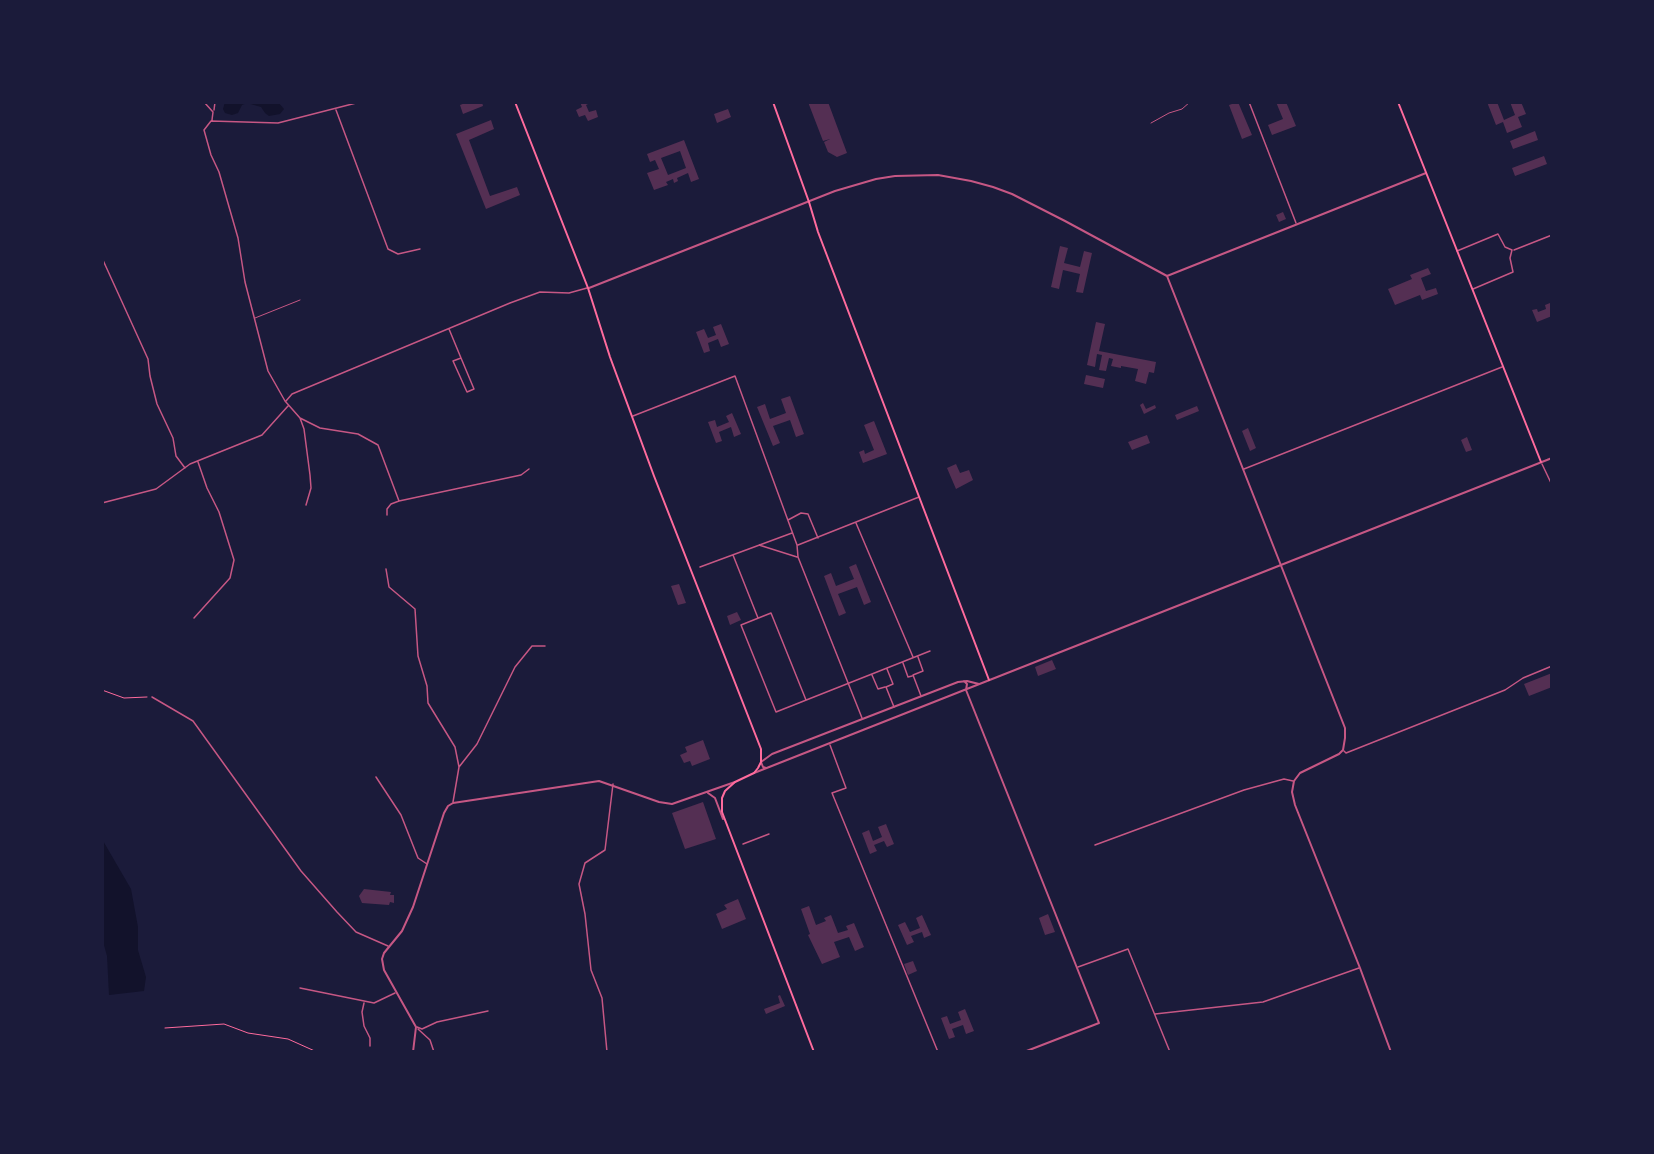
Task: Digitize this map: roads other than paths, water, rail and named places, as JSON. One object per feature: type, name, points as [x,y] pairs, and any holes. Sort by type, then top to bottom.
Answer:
[{"type":"main road","points":[[515,102],[588,288],[632,417],[761,749],[761,762],[758,768],[725,791],[721,805],[723,819],[814,1052]]},
{"type":"main road","points":[[773,102],[810,202],[818,232],[989,680]]},
{"type":"main road","points":[[1398,102],[1541,462]]},
{"type":"street","points":[[204,102],[213,112]]},
{"type":"street","points":[[215,102],[212,121],[204,130],[211,155],[219,172],[237,238],[245,282],[268,371],[285,401],[300,418],[304,429],[311,488],[306,505]]},
{"type":"street","points":[[212,121],[278,123],[360,102]]},
{"type":"street","points":[[1249,102],[1296,224]]},
{"type":"street","points":[[336,109],[388,249],[398,254],[420,249]]},
{"type":"street","points":[[1167,276],[1426,173]]},
{"type":"street","points":[[285,401],[292,394],[540,292],[569,293],[588,288],[850,186],[895,176],[938,175],[972,181],[1012,194],[1167,276],[1344,728],[1343,750],[1306,769],[1294,781],[1292,792],[1295,806],[1391,1052]]},
{"type":"street","points":[[1457,251],[1498,234],[1505,247],[1512,250],[1552,235]]},
{"type":"street","points":[[1472,290],[1512,272],[1510,258],[1512,250]]},
{"type":"street","points":[[102,258],[148,359],[157,404],[173,438],[176,456],[185,468]]},
{"type":"street","points":[[448,328],[461,358],[474,389],[467,392],[453,361],[461,358]]},
{"type":"street","points":[[1242,469],[1503,367]]},
{"type":"street","points":[[632,417],[735,376],[797,545],[798,557],[862,719]]},
{"type":"street","points":[[102,503],[156,489],[198,461],[262,435],[289,405]]},
{"type":"street","points":[[300,418],[320,428],[358,434],[378,445],[399,501]]},
{"type":"street","points":[[749,776],[1552,458]]},
{"type":"street","points":[[194,618],[230,578],[234,560],[219,512],[207,488],[198,461]]},
{"type":"street","points":[[1541,462],[1552,485]]},
{"type":"street","points":[[387,515],[387,509],[399,501],[521,474],[528,469]]},
{"type":"street","points":[[797,545],[920,496]]},
{"type":"street","points":[[787,521],[801,513],[808,514],[818,538]]},
{"type":"street","points":[[856,523],[913,657]]},
{"type":"street","points":[[700,567],[792,532]]},
{"type":"street","points":[[759,544],[798,557]]},
{"type":"street","points":[[733,555],[758,619]]},
{"type":"street","points":[[386,569],[389,587],[415,609],[418,656],[427,686],[428,703],[455,747],[459,767],[453,803]]},
{"type":"street","points":[[806,700],[771,613],[741,625],[776,712],[930,651]]},
{"type":"street","points":[[459,767],[477,744],[515,668],[532,646],[545,646]]},
{"type":"street","points":[[902,662],[908,677],[923,671],[918,656]]},
{"type":"street","points":[[1343,750],[1346,753],[1494,695],[1523,678],[1552,666]]},
{"type":"street","points":[[872,674],[878,689],[893,684],[886,668]]},
{"type":"street","points":[[913,675],[921,697]]},
{"type":"street","points":[[769,768],[763,767],[761,762],[772,754],[964,681],[980,684]]},
{"type":"street","points":[[964,681],[1099,1023],[1024,1052]]},
{"type":"street","points":[[885,687],[894,707]]},
{"type":"street","points":[[152,697],[193,721],[301,871],[337,912],[356,932],[389,947]]},
{"type":"street","points":[[830,744],[846,788],[832,793],[938,1052]]},
{"type":"street","points":[[761,749],[766,754],[772,754]]},
{"type":"street","points":[[376,777],[401,815],[418,858],[428,865]]},
{"type":"street","points":[[1095,845],[1244,790],[1284,779],[1294,781]]},
{"type":"street","points":[[434,1052],[430,1040],[416,1027],[382,964],[384,953],[402,931],[448,806],[453,803],[599,781],[668,804],[735,782]]},
{"type":"street","points":[[607,1052],[602,998],[591,970],[585,914],[579,885],[585,863],[605,850],[613,784]]},
{"type":"street","points":[[705,793],[715,798],[723,819]]},
{"type":"street","points":[[743,844],[770,834]]},
{"type":"street","points":[[1078,967],[1128,949],[1170,1052]]},
{"type":"street","points":[[1155,1014],[1263,1002],[1360,968]]},
{"type":"street","points":[[300,987],[364,1002],[374,1002],[396,992]]},
{"type":"street","points":[[364,1002],[362,1012],[364,1026],[370,1038],[370,1047]]},
{"type":"street","points":[[416,1027],[422,1029],[437,1022],[488,1011]]},
{"type":"street","points":[[413,1052],[416,1027]]},
{"type":"lane","points":[[1151,123],[1182,109],[1190,102]]},
{"type":"lane","points":[[254,318],[300,300]]}]
